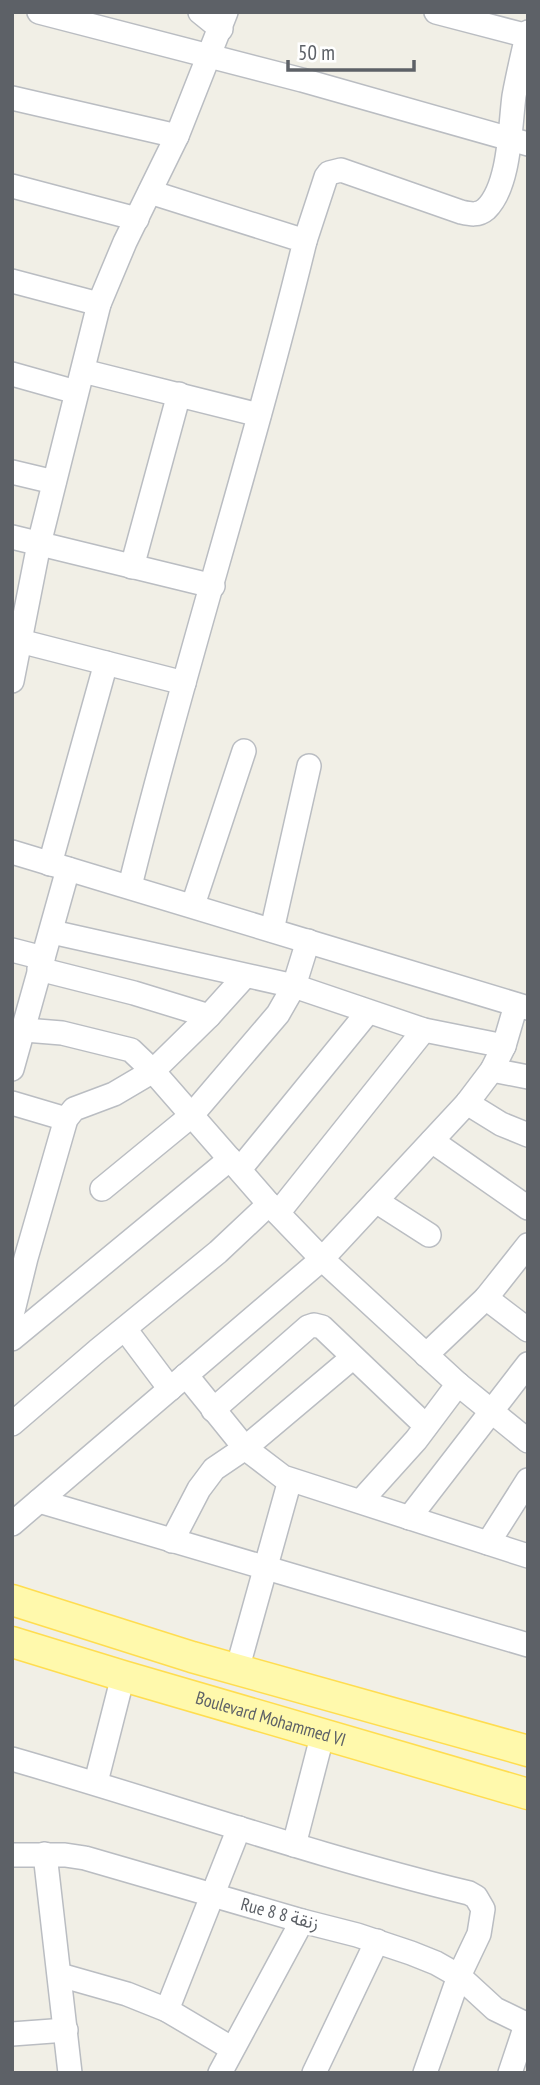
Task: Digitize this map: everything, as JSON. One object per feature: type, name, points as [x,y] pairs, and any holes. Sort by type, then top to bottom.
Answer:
[{"type":"main road","points":[[12,1600],[237,1670],[528,1751]]},
{"type":"main road","name":"Boulevard Mohammed VI","points":[[12,1642],[528,1794]]},
{"type":"street","points":[[39,12],[210,55],[519,142]]},
{"type":"street","points":[[12,681],[17,640],[39,544],[99,304],[177,136],[223,20],[200,12]]},
{"type":"street","points":[[131,886],[305,241],[326,177],[329,173],[341,170],[471,215],[484,211],[494,199],[519,142],[514,100],[528,34],[436,12]]},
{"type":"street","points":[[12,98],[177,136]]},
{"type":"street","points":[[12,186],[137,219]]},
{"type":"street","points":[[150,192],[305,241]]},
{"type":"street","points":[[12,281],[99,304]]},
{"type":"street","points":[[12,374],[178,394],[259,415]]},
{"type":"street","points":[[132,567],[178,394]]},
{"type":"street","points":[[12,472],[54,482]]},
{"type":"street","points":[[12,537],[213,586]]},
{"type":"street","points":[[17,640],[184,683]]},
{"type":"street","points":[[12,1069],[52,932],[59,867],[106,663]]},
{"type":"street","points":[[193,905],[244,751]]},
{"type":"street","points":[[272,930],[309,766]]},
{"type":"street","points":[[12,852],[522,1006],[492,1070],[467,1103],[322,1259],[13,1522]]},
{"type":"street","points":[[52,932],[294,986],[424,1030],[504,1046]]},
{"type":"street","points":[[102,1189],[191,1116],[278,1014],[294,986],[308,941]]},
{"type":"street","points":[[12,950],[41,964],[208,1016]]},
{"type":"street","points":[[12,1315],[19,1256],[66,1119],[74,1110],[114,1094],[153,1071],[245,976]]},
{"type":"street","points":[[12,1339],[235,1164],[368,1012]]},
{"type":"street","points":[[25,1030],[62,1034],[131,1050],[322,1259],[458,1384],[528,1441]]},
{"type":"street","points":[[12,1424],[218,1252],[274,1209],[424,1030]]},
{"type":"street","points":[[492,1070],[528,1077]]},
{"type":"street","points":[[12,1103],[66,1119]]},
{"type":"street","points":[[467,1103],[501,1124],[528,1135]]},
{"type":"street","points":[[432,1141],[528,1208]]},
{"type":"street","points":[[376,1200],[429,1236]]},
{"type":"street","points":[[426,1355],[486,1297],[528,1245]]},
{"type":"street","points":[[486,1297],[528,1330]]},
{"type":"street","points":[[213,1410],[311,1326],[322,1327],[426,1426]]},
{"type":"street","points":[[125,1329],[178,1382],[213,1410],[245,1448],[272,1471],[290,1480],[528,1556]]},
{"type":"street","points":[[172,1541],[205,1480],[214,1469],[245,1448],[352,1358]]},
{"type":"street","points":[[409,1518],[528,1364]]},
{"type":"street","points":[[360,1502],[426,1426],[458,1384]]},
{"type":"street","points":[[237,1670],[290,1480]]},
{"type":"street","points":[[488,1543],[528,1480]]},
{"type":"street","points":[[39,1501],[264,1568],[363,1594],[528,1645]]},
{"type":"street","points":[[96,1782],[123,1676]]},
{"type":"street","points":[[294,1845],[323,1733]]},
{"type":"street","points":[[12,1759],[476,1897],[483,1909],[475,1946],[459,1976],[425,2073]]},
{"type":"street","points":[[167,2010],[239,1828]]},
{"type":"street","points":[[45,1854],[71,2073]]},
{"type":"street","name":"Rue 8 8 زنقة","points":[[12,1855],[45,1854],[85,1858],[302,1922],[377,1941],[436,1963],[459,1976],[495,2009],[527,2025]]},
{"type":"street","points":[[220,2073],[231,2048],[302,1922]]},
{"type":"street","points":[[314,2073],[377,1941]]},
{"type":"street","points":[[60,1975],[127,1994],[167,2010],[231,2048]]},
{"type":"street","points":[[510,2073],[527,2025]]},
{"type":"street","points":[[12,2034],[66,2030]]}]
